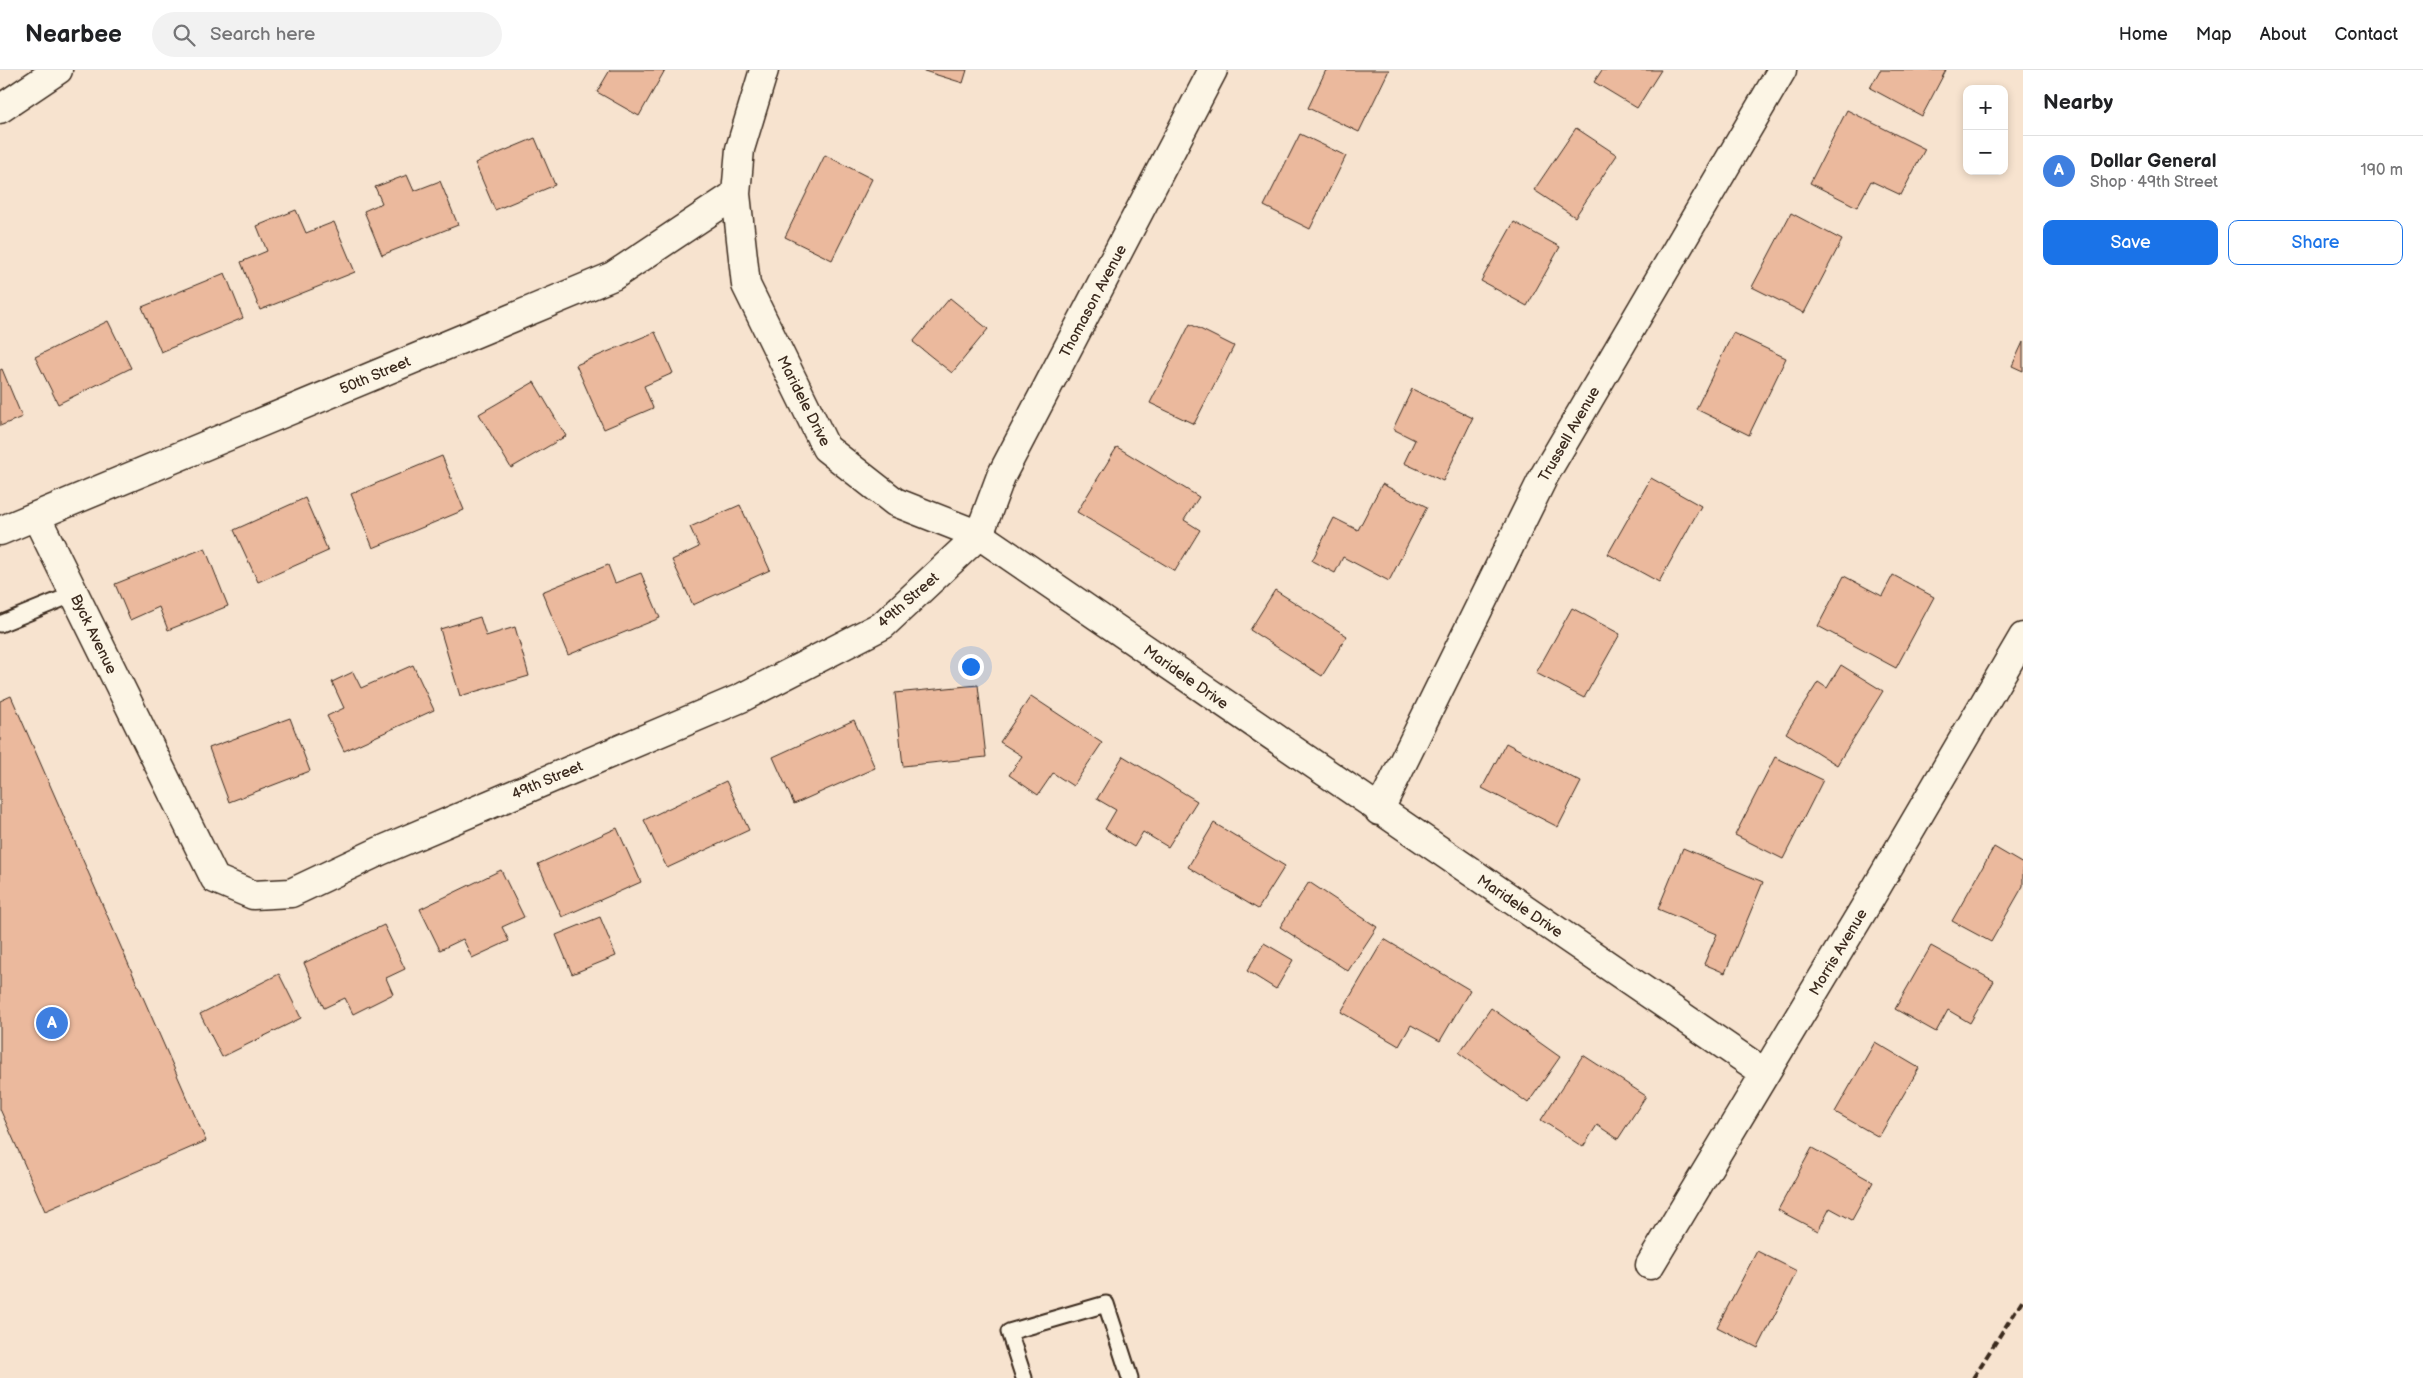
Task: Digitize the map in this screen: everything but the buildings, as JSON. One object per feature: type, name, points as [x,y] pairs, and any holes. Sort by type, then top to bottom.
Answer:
[{"type":"street","points":[[0,109],[58,70]]},
{"type":"street","name":"Maridele Drive","points":[[764,70],[740,149],[736,194],[746,285],[826,448],[895,502],[979,535],[1379,811],[1765,1073]]},
{"type":"street","name":"Thomason Avenue","points":[[979,535],[1002,476],[1213,70]]},
{"type":"street","name":"Trussell Avenue","points":[[1379,811],[1544,476],[1782,70]]},
{"type":"street","name":"50th Street","points":[[0,532],[613,276],[736,194]]},
{"type":"street","name":"Byck Avenue","points":[[36,516],[152,751]]},
{"type":"street","name":"49th Street","points":[[152,751],[215,879],[253,895],[291,892],[380,851],[741,698],[883,625],[979,535]]},
{"type":"street","name":"Morris Avenue","points":[[1650,1265],[2023,637]]},
{"type":"lane","points":[[0,624],[74,594]]},
{"type":"lane","points":[[1024,1378],[1009,1332],[1106,1304],[1130,1378]]},
{"type":"railway","points":[[1973,1378],[2023,1299]]},
{"type":"place","name":"Dollar General","points":[[52,1023]]}]
